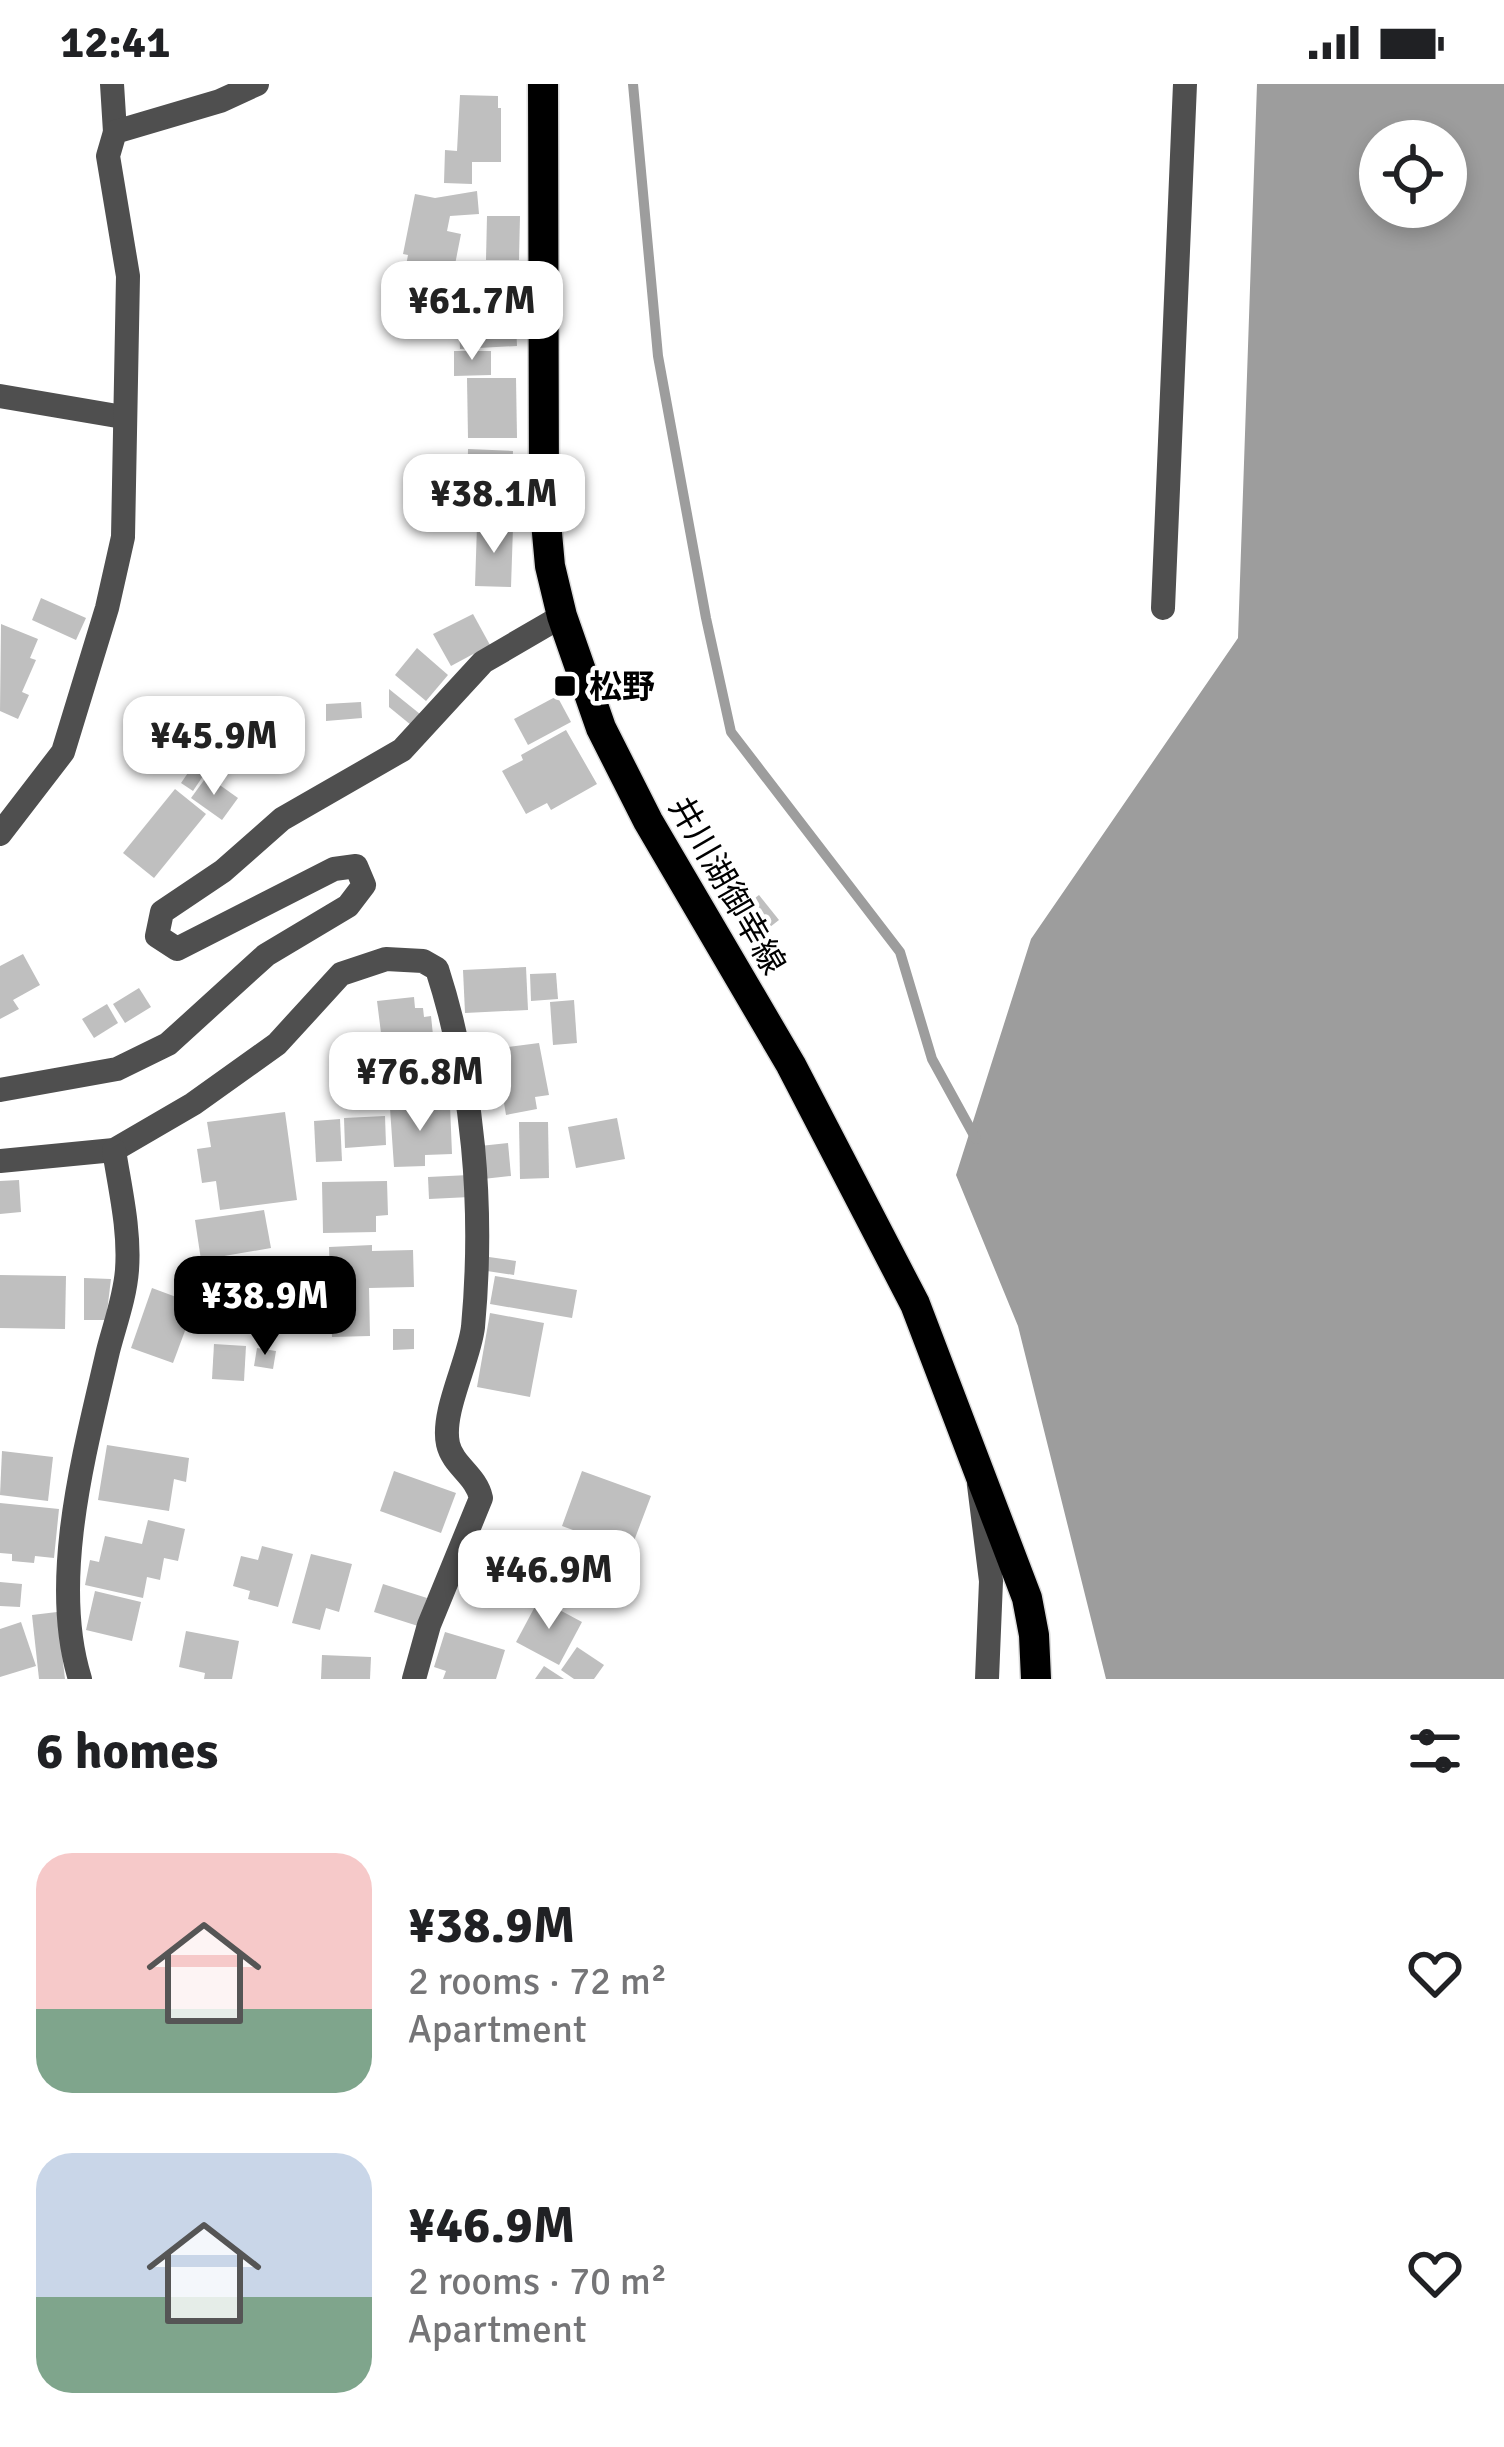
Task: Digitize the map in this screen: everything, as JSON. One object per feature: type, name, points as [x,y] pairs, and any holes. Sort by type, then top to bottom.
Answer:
[{"type":"main road","name":"井川湖御幸線","points":[[543,84],[544,500],[550,566],[562,616],[601,728],[648,821],[791,1065],[914,1304],[1027,1598],[1036,1679]]},
{"type":"street","points":[[0,834],[63,752],[123,537],[128,276],[108,156],[115,132],[112,84]]},
{"type":"street","points":[[115,132],[220,101],[257,84]]},
{"type":"street","points":[[1163,608],[1185,84]]},
{"type":"street","points":[[0,395],[123,417]]},
{"type":"street","points":[[0,1090],[117,1069],[168,1044],[266,956],[348,907],[364,885],[356,866],[334,869],[177,949],[157,936],[162,912],[223,871],[282,819],[402,750],[483,662],[562,616]]},
{"type":"street","points":[[0,1161],[114,1150],[193,1104],[277,1045],[341,974],[386,959],[423,961],[437,969],[464,1086],[476,1171],[479,1256],[471,1339],[448,1427],[448,1444],[454,1460],[477,1483],[481,1498],[429,1625],[414,1679]]},
{"type":"street","points":[[80,1679],[69,1643],[66,1599],[88,1443],[127,1276],[128,1246],[114,1150]]},
{"type":"street","points":[[978,1465],[991,1581],[987,1679]]},
{"type":"shaded area","points":[[1257,84],[1504,84],[1504,1679],[1106,1679],[1018,1326],[956,1175],[1031,939],[1238,638]]},
{"type":"building","points":[[460,95],[498,96],[501,108],[501,162],[472,162],[472,184],[444,183],[445,150],[457,151]]},
{"type":"building","points":[[477,191],[479,214],[450,216],[447,231],[461,234],[451,285],[404,276],[408,255],[403,254],[415,194],[435,198]]},
{"type":"building","points":[[487,216],[520,216],[519,260],[486,260]]},
{"type":"building","points":[[517,269],[521,297],[489,300],[486,272]]},
{"type":"building","points":[[515,301],[517,346],[460,349],[458,304]]},
{"type":"building","points":[[454,351],[491,351],[491,375],[454,376]]},
{"type":"building","points":[[467,378],[516,378],[517,438],[468,438]]},
{"type":"building","points":[[468,449],[513,451],[511,496],[467,494]]},
{"type":"building","points":[[477,526],[513,527],[511,587],[475,586]]},
{"type":"building","points":[[41,598],[86,618],[76,640],[32,620]]},
{"type":"building","points":[[473,614],[490,645],[451,666],[433,634]]},
{"type":"building","points":[[1,624],[38,639],[30,658],[36,660],[22,692],[29,695],[18,719],[0,711]]},
{"type":"building","points":[[417,648],[448,675],[426,701],[395,675]]},
{"type":"building","points":[[389,689],[420,714],[411,725],[389,707]]},
{"type":"building","points":[[557,696],[571,722],[528,745],[514,719]]},
{"type":"building","points":[[361,702],[362,718],[326,721],[326,704]]},
{"type":"building","points":[[566,730],[597,784],[551,810],[547,803],[526,814],[502,771]]},
{"type":"building","points":[[192,767],[203,776],[193,791],[181,783]]},
{"type":"building","points":[[207,776],[238,798],[222,820],[191,798]]},
{"type":"building","points":[[175,789],[206,814],[154,878],[123,853]]},
{"type":"building","points":[[759,895],[779,920],[752,941],[732,915]]},
{"type":"building","points":[[23,954],[40,985],[13,1000],[19,1009],[0,1019],[0,966]]},
{"type":"building","points":[[526,967],[528,1010],[465,1013],[463,970]]},
{"type":"building","points":[[556,973],[558,999],[531,1001],[530,974]]},
{"type":"building","points":[[139,988],[151,1007],[125,1023],[113,1004]]},
{"type":"building","points":[[414,997],[415,1008],[423,1008],[424,1017],[431,1016],[433,1035],[382,1041],[377,1001]]},
{"type":"building","points":[[574,1000],[577,1043],[553,1045],[550,1002]]},
{"type":"building","points":[[107,1004],[118,1023],[94,1038],[82,1019]]},
{"type":"building","points":[[424,1042],[430,1100],[383,1105],[376,1047]]},
{"type":"building","points":[[539,1043],[549,1095],[535,1097],[537,1109],[506,1115],[502,1091],[478,1096],[470,1052]]},
{"type":"building","points":[[450,1105],[452,1154],[425,1155],[425,1166],[394,1167],[390,1108]]},
{"type":"building","points":[[285,1112],[297,1200],[220,1210],[216,1181],[202,1183],[197,1149],[211,1147],[207,1122]]},
{"type":"building","points":[[385,1116],[386,1145],[345,1148],[344,1118]]},
{"type":"building","points":[[617,1118],[625,1159],[576,1168],[568,1127]]},
{"type":"building","points":[[340,1119],[342,1161],[316,1162],[314,1121]]},
{"type":"building","points":[[519,1122],[548,1122],[549,1178],[520,1179]]},
{"type":"building","points":[[508,1143],[511,1176],[483,1179],[480,1146]]},
{"type":"building","points":[[469,1175],[470,1197],[429,1199],[428,1177]]},
{"type":"building","points":[[19,1180],[21,1212],[0,1214],[0,1181]]},
{"type":"building","points":[[387,1181],[388,1215],[376,1216],[376,1232],[323,1233],[322,1182]]},
{"type":"building","points":[[264,1210],[271,1248],[201,1260],[195,1220]]},
{"type":"building","points":[[372,1245],[372,1251],[413,1250],[414,1287],[369,1288],[370,1336],[332,1337],[329,1247]]},
{"type":"building","points":[[489,1257],[516,1261],[514,1275],[487,1271]]},
{"type":"building","points":[[190,1264],[221,1264],[220,1286],[190,1285]]},
{"type":"building","points":[[243,1268],[277,1268],[277,1324],[243,1324]]},
{"type":"building","points":[[0,1275],[66,1276],[65,1329],[0,1328]]},
{"type":"building","points":[[495,1276],[577,1290],[572,1318],[490,1304]]},
{"type":"building","points":[[84,1278],[111,1279],[106,1320],[84,1320]]},
{"type":"building","points":[[152,1288],[195,1304],[173,1363],[131,1348]]},
{"type":"building","points":[[200,1293],[233,1295],[232,1325],[199,1324]]},
{"type":"building","points":[[490,1313],[544,1323],[530,1397],[477,1387]]},
{"type":"building","points":[[393,1329],[414,1329],[414,1349],[393,1350]]},
{"type":"building","points":[[214,1344],[246,1346],[244,1381],[212,1379]]},
{"type":"building","points":[[257,1348],[276,1351],[273,1369],[254,1366]]},
{"type":"building","points":[[107,1445],[189,1458],[186,1482],[174,1479],[169,1511],[98,1500]]},
{"type":"building","points":[[2,1451],[53,1457],[48,1501],[0,1495]]},
{"type":"building","points":[[394,1471],[456,1493],[441,1533],[380,1511]]},
{"type":"building","points":[[582,1471],[651,1496],[626,1562],[588,1548],[592,1537],[562,1526]]},
{"type":"building","points":[[0,1503],[59,1509],[54,1558],[12,1561],[12,1554],[0,1553]]},
{"type":"building","points":[[148,1520],[185,1529],[178,1561],[164,1558],[160,1580],[147,1577],[143,1598],[85,1585],[90,1560],[99,1562],[105,1536],[142,1544]]},
{"type":"building","points":[[262,1546],[293,1554],[278,1607],[248,1599],[250,1591],[233,1586],[241,1556],[258,1560]]},
{"type":"building","points":[[311,1554],[352,1564],[339,1612],[326,1608],[320,1630],[292,1623]]},
{"type":"building","points":[[0,1582],[22,1584],[20,1607],[0,1606]]},
{"type":"building","points":[[383,1584],[427,1598],[418,1626],[374,1612]]},
{"type":"building","points":[[95,1591],[141,1602],[132,1641],[86,1630]]},
{"type":"building","points":[[539,1599],[582,1622],[559,1665],[516,1642]]},
{"type":"building","points":[[57,1612],[65,1679],[39,1679],[32,1615]]},
{"type":"building","points":[[21,1622],[36,1666],[0,1677],[0,1629]]},
{"type":"building","points":[[186,1631],[239,1641],[232,1679],[204,1679],[205,1673],[179,1667]]},
{"type":"building","points":[[445,1632],[505,1650],[496,1679],[443,1679],[446,1671],[434,1667]]},
{"type":"building","points":[[577,1647],[604,1665],[594,1679],[574,1679],[561,1670]]},
{"type":"building","points":[[322,1655],[371,1657],[370,1679],[321,1679]]},
{"type":"building","points":[[544,1666],[564,1679],[535,1679]]},
{"type":"waterway","points":[[633,84],[658,356],[731,732],[900,952],[932,1059],[976,1139]]},
{"type":"place","name":"松野","points":[[565,686]]}]
